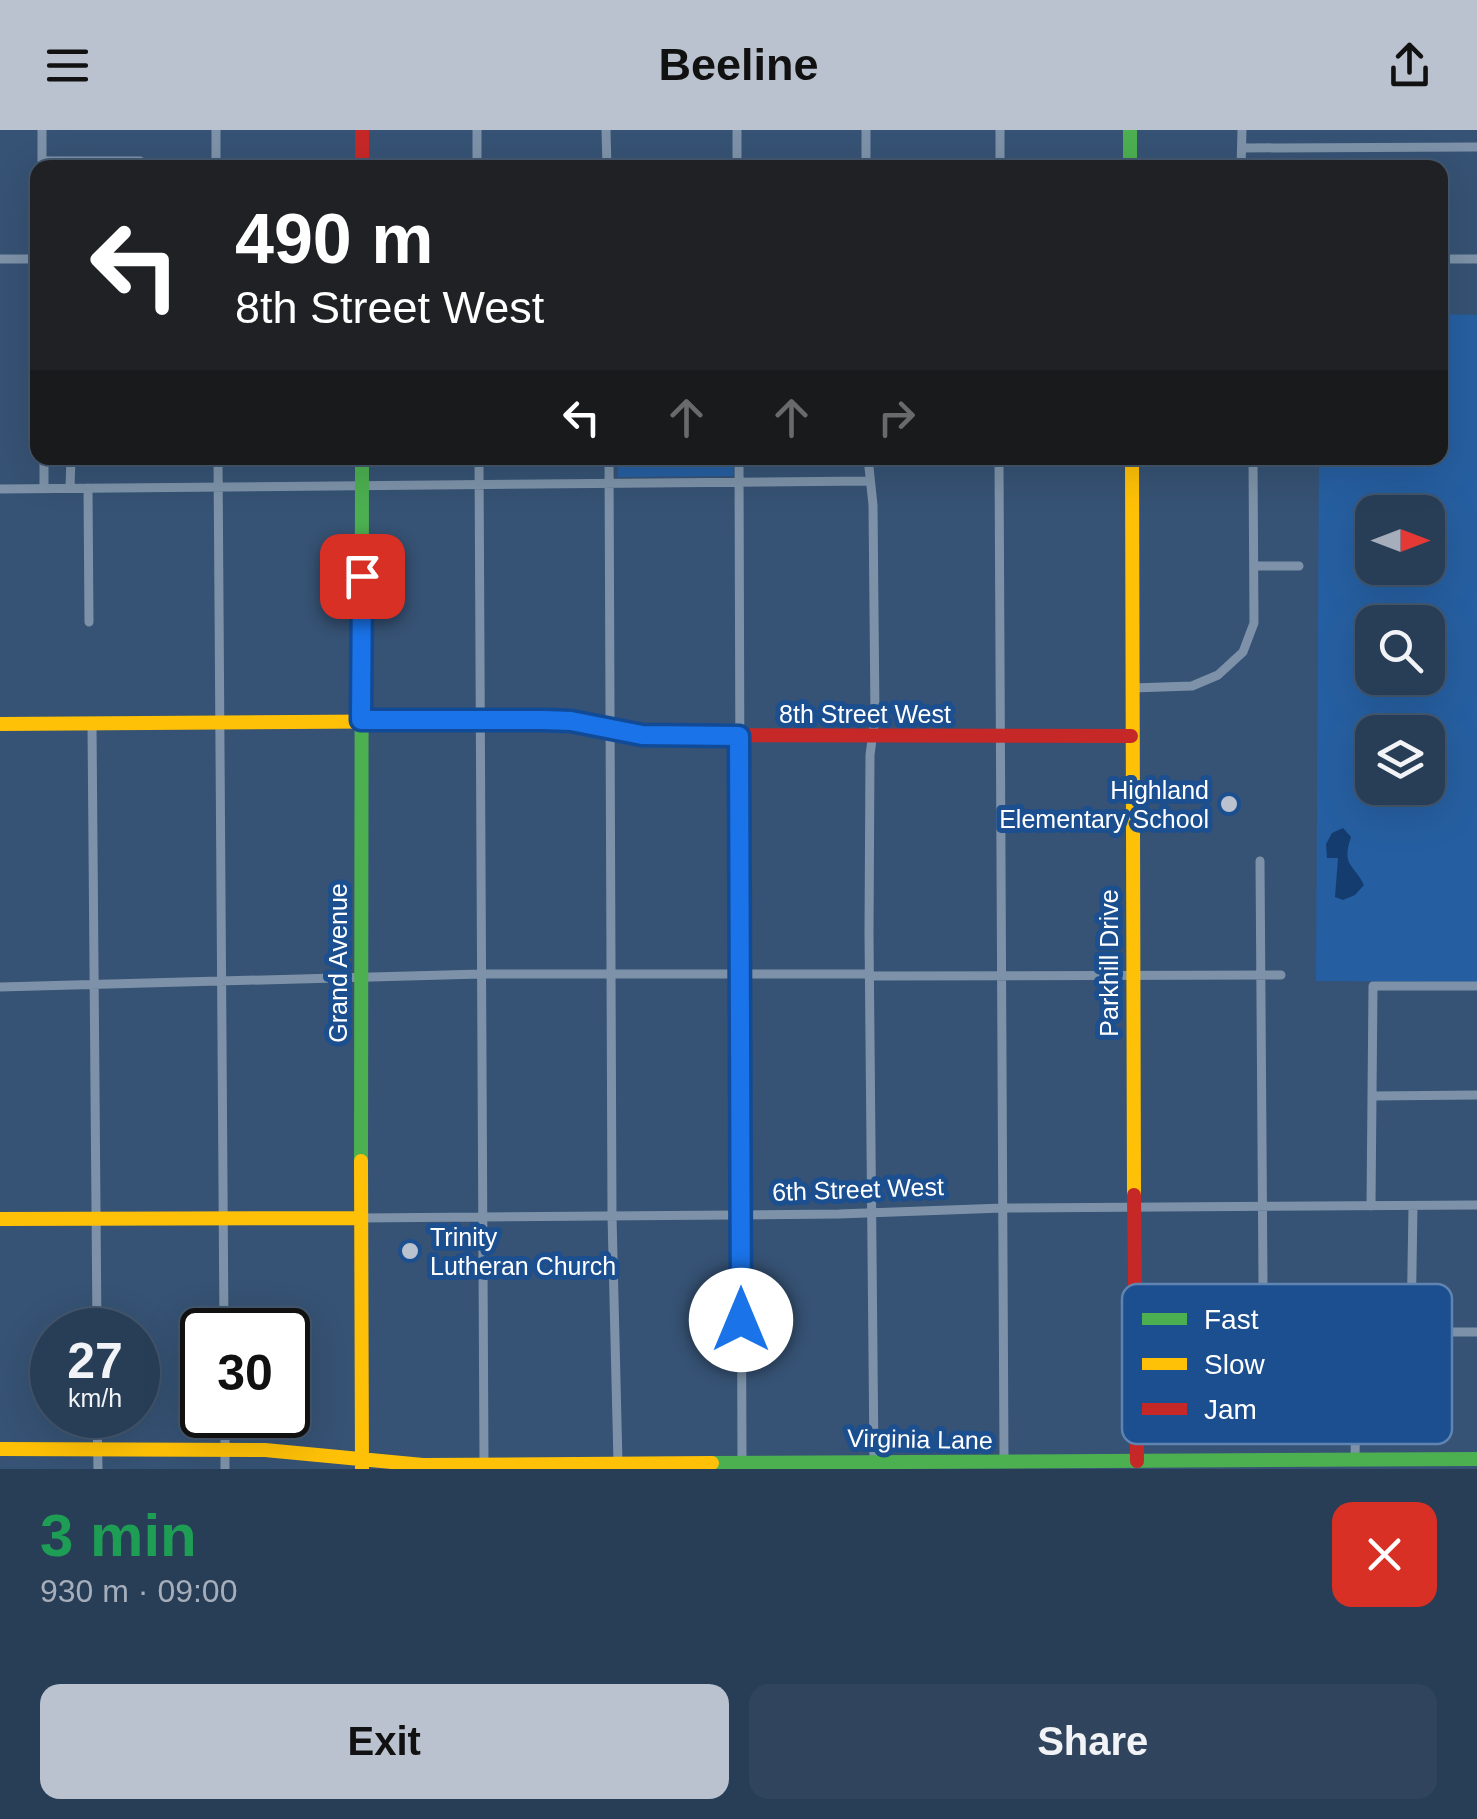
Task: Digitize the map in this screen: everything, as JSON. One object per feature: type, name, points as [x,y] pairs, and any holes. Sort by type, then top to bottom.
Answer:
[{"type":"street","points":[[42,130],[42,160]]},
{"type":"street","points":[[216,130],[216,160]]},
{"type":"street","points":[[362,130],[362,160]]},
{"type":"street","points":[[477,130],[478,160]]},
{"type":"street","points":[[606,130],[607,160]]},
{"type":"street","points":[[737,130],[738,160]]},
{"type":"street","points":[[866,130],[866,160]]},
{"type":"street","points":[[1000,130],[1000,160]]},
{"type":"street","points":[[1130,130],[1130,160]]},
{"type":"street","points":[[1242,130],[1242,160]]},
{"type":"street","points":[[1242,148],[1477,146]]},
{"type":"street","points":[[1448,259],[1477,258]]},
{"type":"street","points":[[0,259],[30,259]]},
{"type":"street","points":[[44,465],[44,488]]},
{"type":"street","points":[[70,488],[71,465]]},
{"type":"street","points":[[218,465],[224,1308]]},
{"type":"street","name":"Grand Avenue","points":[[362,465],[362,1462]]},
{"type":"street","points":[[479,465],[484,1464]]},
{"type":"street","points":[[609,465],[612,1216],[618,1463]]},
{"type":"street","points":[[739,465],[742,1465]]},
{"type":"street","points":[[868,465],[875,717],[869,975],[874,1461]]},
{"type":"street","points":[[999,465],[1004,1462]]},
{"type":"street","name":"Parkhill Drive","points":[[1132,465],[1130,975],[1134,1284]]},
{"type":"street","points":[[1132,688],[1192,686],[1218,675],[1243,652],[1254,623],[1252,465]]},
{"type":"street","points":[[0,489],[868,481]]},
{"type":"street","points":[[88,488],[89,622]]},
{"type":"street","points":[[1254,566],[1299,566]]},
{"type":"street","name":"8th Street West","points":[[0,724],[480,720],[571,721],[642,735],[1131,736]]},
{"type":"street","points":[[92,724],[96,1308]]},
{"type":"street","points":[[1260,862],[1263,1282]]},
{"type":"street","points":[[0,986],[481,974],[1281,975]]},
{"type":"street","points":[[1371,1206],[1373,986],[1477,986]]},
{"type":"street","points":[[1372,1096],[1477,1095]]},
{"type":"street","name":"6th Street West","points":[[0,1219],[741,1215],[1003,1208],[1477,1205]]},
{"type":"street","points":[[1411,1284],[1413,1206]]},
{"type":"street","points":[[98,1438],[98,1469]]},
{"type":"street","points":[[225,1438],[225,1469]]},
{"type":"street","points":[[1355,1444],[1355,1460]]},
{"type":"street","name":"Virginia Lane","points":[[0,1449],[225,1451],[423,1465],[812,1465],[874,1461],[1136,1465],[1477,1460]]},
{"type":"shaded area","points":[[1448,314],[1477,315],[1477,982],[1316,981],[1319,465],[1448,465]]},
{"type":"shaded area","points":[[618,465],[733,465],[733,476],[618,477]]},
{"type":"shaded area","points":[[1343,828],[1351,837],[1348,859],[1364,885],[1343,900],[1335,897],[1338,858],[1327,858],[1326,844],[1332,833]]},
{"type":"traffic: fast","points":[[1130,130],[1130,160]]},
{"type":"traffic: fast","points":[[361,1161],[362,465]]},
{"type":"traffic: fast","points":[[712,1463],[1477,1459]]},
{"type":"traffic: slow","points":[[1132,465],[1134,1195]]},
{"type":"traffic: slow","points":[[0,724],[449,721]]},
{"type":"traffic: slow","points":[[361,1161],[362,1469]]},
{"type":"traffic: slow","points":[[0,1219],[361,1218]]},
{"type":"traffic: slow","points":[[0,1449],[265,1450],[423,1465],[712,1463]]},
{"type":"traffic: jam","points":[[362,130],[362,160]]},
{"type":"traffic: jam","points":[[449,721],[571,721],[642,735],[1131,736]]},
{"type":"traffic: jam","points":[[1134,1195],[1135,1284]]},
{"type":"traffic: jam","points":[[1137,1444],[1137,1461]]},
{"type":"place","name":"Highland Elementary School","points":[[1229,804]]},
{"type":"place","name":"Trinity Lutheran Church","points":[[410,1251]]},
{"type":"route","points":[[362,576],[361,720],[571,721],[642,735],[739,736],[741,1320]]}]
